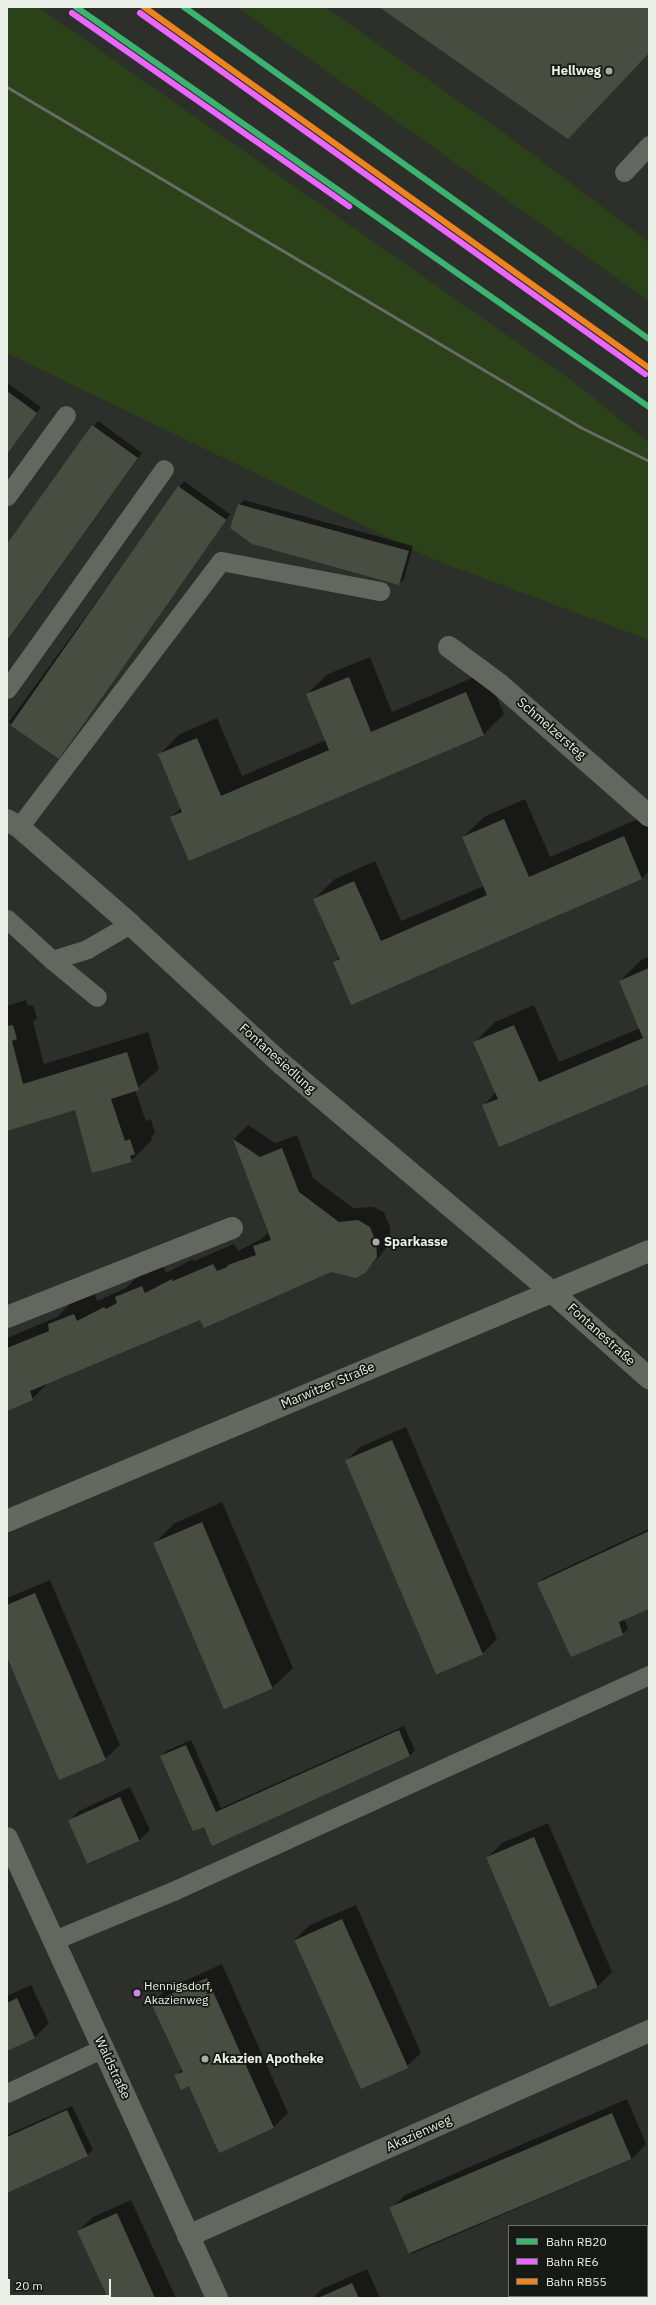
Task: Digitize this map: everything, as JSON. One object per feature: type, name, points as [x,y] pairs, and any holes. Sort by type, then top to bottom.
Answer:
[{"type":"main road","name":"Marwitzer Straße","points":[[7,1521],[649,1251]]},
{"type":"main road","name":"Fontanestraße","points":[[552,1292],[649,1378]]},
{"type":"street","name":"Schmelzersteg","points":[[449,647],[499,684],[649,816]]},
{"type":"street","name":"Fontanesiedlung","points":[[13,823],[130,924],[283,1065],[552,1292]]},
{"type":"street","points":[[7,1318],[232,1228]]},
{"type":"street","name":"Waldstraße","points":[[7,1838],[217,2298]]},
{"type":"street","name":"Akazienweg","points":[[188,2236],[649,2031]]},
{"type":"lane","points":[[624,172],[649,145]]},
{"type":"lane","points":[[7,496],[66,414]]},
{"type":"lane","points":[[7,689],[164,469]]},
{"type":"lane","points":[[13,823],[221,561],[380,591]]},
{"type":"lane","points":[[7,919],[96,997]]},
{"type":"lane","points":[[52,960],[87,949],[130,924]]},
{"type":"lane","points":[[54,1940],[174,1891],[649,1674]]},
{"type":"lane","points":[[7,2093],[103,2048]]},
{"type":"green space","points":[[7,7],[38,7],[575,383],[649,443],[649,640],[435,560],[7,353]]},
{"type":"green space","points":[[237,7],[325,7],[508,136],[649,242],[649,301]]},
{"type":"building","points":[[379,7],[649,7],[649,53],[568,139]]},
{"type":"building","points":[[7,391],[37,413],[7,455]]},
{"type":"building","points":[[92,425],[138,458],[7,641],[7,544]]},
{"type":"building","points":[[178,486],[226,520],[59,759],[11,725]]},
{"type":"building","points":[[238,504],[409,551],[399,585],[252,544],[230,528]]},
{"type":"building","points":[[349,677],[371,732],[466,692],[484,735],[189,861],[170,817],[182,812],[158,754],[197,738],[221,796],[329,750],[306,694]]},
{"type":"building","points":[[504,819],[529,877],[624,836],[642,879],[351,1005],[333,962],[340,959],[313,899],[354,881],[381,941],[487,895],[462,837]]},
{"type":"building","points":[[649,968],[649,1084],[499,1147],[482,1105],[498,1099],[473,1042],[514,1025],[539,1082],[643,1038],[619,981]]},
{"type":"building","points":[[13,1025],[17,1039],[12,1041],[23,1084],[127,1052],[139,1090],[111,1099],[125,1141],[130,1139],[135,1154],[130,1156],[132,1162],[92,1173],[75,1110],[7,1131],[7,1026]]},
{"type":"building","points":[[233,1139],[260,1157],[282,1148],[299,1192],[339,1222],[358,1220],[370,1227],[376,1242],[377,1257],[366,1272],[356,1278],[331,1272],[204,1328],[200,1320],[30,1391],[33,1400],[7,1411],[7,1348],[49,1331],[48,1324],[74,1314],[77,1321],[104,1307],[106,1309],[117,1303],[115,1297],[142,1286],[145,1293],[172,1279],[173,1281],[213,1264],[217,1271],[227,1267],[228,1265],[256,1255],[253,1246],[271,1240]]},
{"type":"building","points":[[392,1440],[483,1654],[436,1674],[345,1460]]},
{"type":"building","points":[[202,1522],[273,1689],[224,1709],[153,1543]]},
{"type":"building","points":[[649,1531],[649,1609],[619,1622],[623,1635],[571,1657],[537,1583]]},
{"type":"building","points":[[35,1593],[106,1760],[59,1780],[7,1657],[7,1605]]},
{"type":"building","points":[[399,1730],[410,1756],[212,1846],[204,1827],[193,1831],[160,1756],[186,1745],[216,1812]]},
{"type":"building","points":[[120,1797],[140,1841],[87,1864],[68,1820]]},
{"type":"building","points":[[534,1837],[598,1987],[550,2007],[486,1857]]},
{"type":"building","points":[[342,1919],[408,2068],[361,2089],[294,1940]]},
{"type":"building","points":[[207,1978],[274,2128],[219,2153],[189,2086],[181,2090],[174,2075],[183,2072],[151,2003]]},
{"type":"building","points":[[17,1998],[35,2038],[7,2051],[7,2003]]},
{"type":"building","points":[[67,2110],[88,2156],[7,2193],[7,2137]]},
{"type":"building","points":[[612,2113],[632,2159],[409,2254],[389,2208]]},
{"type":"building","points":[[117,2213],[155,2298],[108,2298],[77,2231]]},
{"type":"building","points":[[352,2283],[359,2298],[318,2298]]},
{"type":"railway","points":[[7,87],[580,427],[649,461]]},
{"type":"rail line","name":"RB20","points":[[76,7],[649,407]]},
{"type":"rail line","name":"RB55","points":[[144,7],[649,368]]},
{"type":"rail line","name":"RB20","points":[[184,7],[649,339]]},
{"type":"rail line","name":"RE6","points":[[72,13],[349,206]]},
{"type":"rail line","name":"RE6","points":[[140,13],[645,374]]},
{"type":"place","name":"Hellweg","points":[[609,71]]},
{"type":"place","name":"Sparkasse","points":[[376,1242]]},
{"type":"place","name":"Hennigsdorf, Akazienweg","points":[[137,1993]]},
{"type":"place","name":"Akazien Apotheke","points":[[205,2059]]}]
